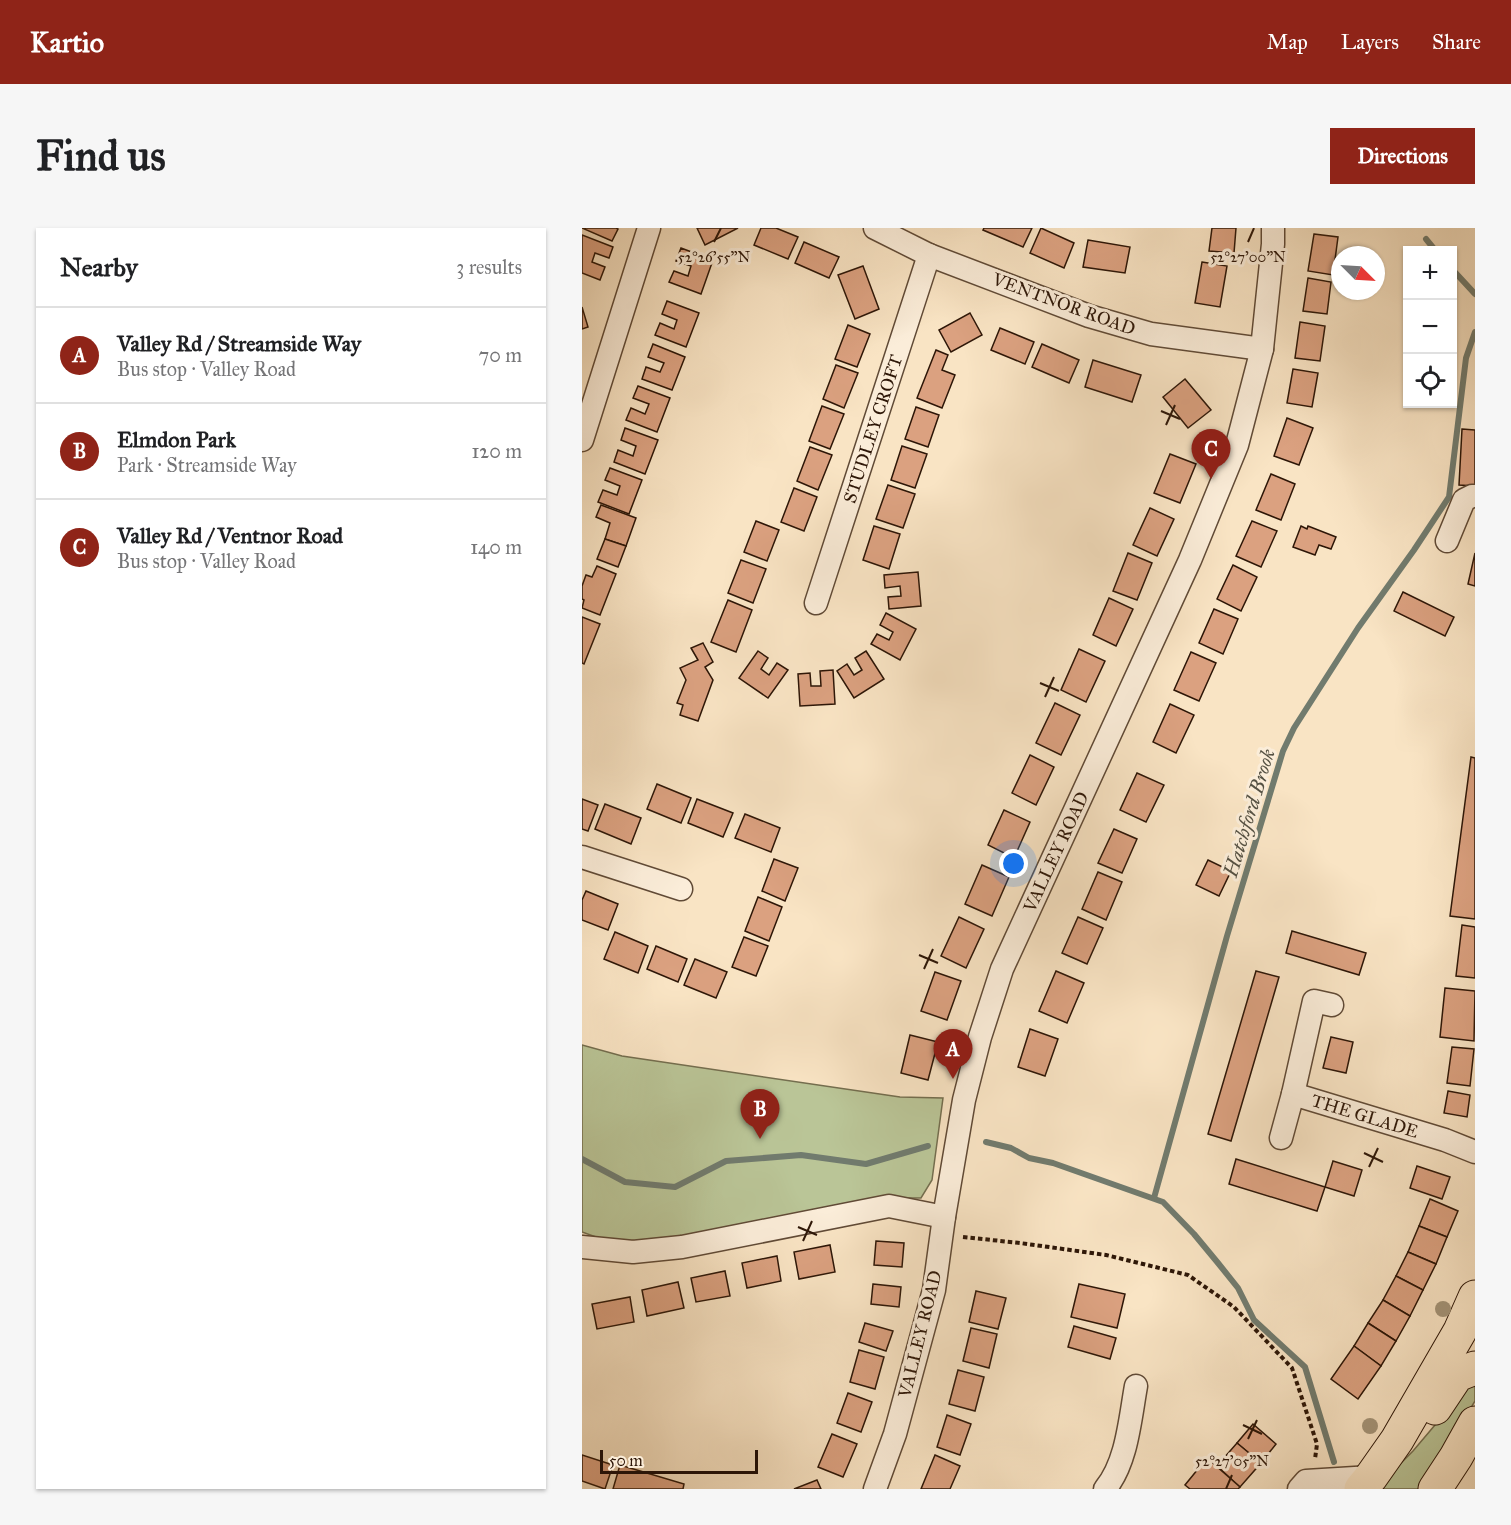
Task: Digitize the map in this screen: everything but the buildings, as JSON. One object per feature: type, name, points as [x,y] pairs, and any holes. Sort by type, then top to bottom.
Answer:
[{"type":"highway","points":[[1366,1483],[1397,1440],[1460,1331],[1475,1297]]},
{"type":"highway","points":[[1397,1440],[1420,1431],[1457,1375],[1475,1368]]},
{"type":"highway","points":[[1435,1489],[1475,1424]]},
{"type":"street","points":[[582,440],[590,391],[649,228]]},
{"type":"street","name":"VENTNOR ROAD","points":[[875,228],[929,255],[1089,316],[1151,334],[1262,349]]},
{"type":"street","name":"VALLEY ROAD","points":[[875,1489],[896,1434],[934,1290],[964,1100],[980,1038],[1002,969],[1190,560],[1237,445],[1262,349],[1273,228]]},
{"type":"street","name":"STUDLEY CROFT","points":[[816,603],[929,255]]},
{"type":"street","points":[[1447,541],[1464,500],[1475,496]]},
{"type":"street","points":[[582,857],[681,889]]},
{"type":"street","name":"THE GLADE","points":[[1332,1005],[1314,1001],[1293,1094],[1445,1140],[1475,1152]]},
{"type":"street","points":[[1281,1138],[1293,1094]]},
{"type":"street","points":[[582,1247],[633,1252],[682,1247],[889,1206],[944,1217]]},
{"type":"street","points":[[1105,1489],[1120,1464],[1136,1386]]},
{"type":"street","points":[[1303,1485],[1366,1483]]},
{"type":"path","points":[[961,1236],[1106,1255],[1188,1275],[1234,1307],[1292,1368],[1317,1444],[1315,1466],[1303,1485]]},
{"type":"green space","points":[[582,1045],[622,1056],[900,1097],[943,1098],[932,1180],[921,1198],[899,1198],[637,1246],[607,1241],[582,1232]]},
{"type":"green space","points":[[1475,1376],[1475,1401],[1418,1489],[1377,1489],[1435,1425],[1459,1388]]},
{"type":"waterway","name":"Hatchford Brook","points":[[1426,239],[1432,246]]},
{"type":"waterway","name":"Hatchford Brook","points":[[1457,274],[1475,294]]},
{"type":"waterway","name":"Hatchford Brook","points":[[1154,1198],[1227,936],[1283,751],[1294,728],[1358,628],[1449,497],[1466,358],[1475,332]]},
{"type":"waterway","name":"Hatchford Brook","points":[[986,1142],[1011,1148],[1029,1158],[1053,1163],[1163,1202],[1194,1234],[1238,1288],[1254,1320],[1305,1367],[1334,1462]]},
{"type":"waterway","name":"Hatchford Brook","points":[[582,1159],[625,1182],[675,1187],[726,1161],[801,1155],[866,1164],[928,1146]]},
{"type":"place","name":"Valley Rd / Ventnor Road","points":[[1211,479]]},
{"type":"place","name":"Valley Rd / Streamside Way","points":[[953,1079]]},
{"type":"place","name":"Elmdon Park","points":[[760,1139]]}]
